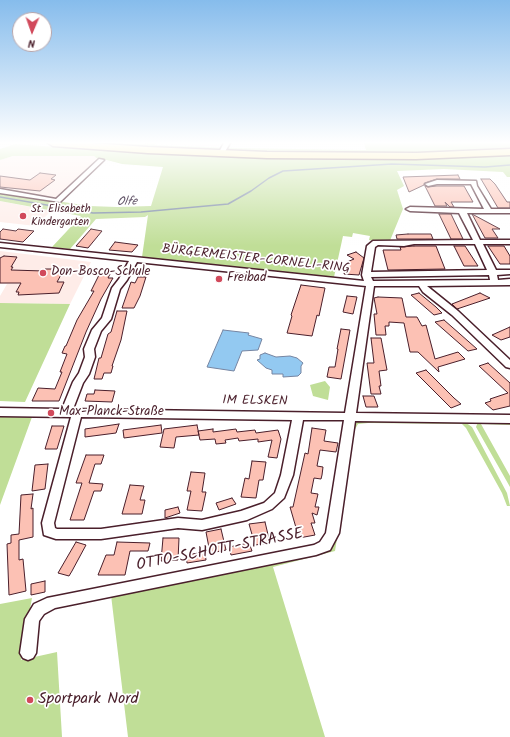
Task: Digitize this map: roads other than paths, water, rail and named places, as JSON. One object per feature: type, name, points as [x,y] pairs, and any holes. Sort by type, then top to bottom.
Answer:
[{"type":"street","points":[[0,191],[58,201],[83,177]]},
{"type":"street","points":[[428,184],[436,182],[474,182],[474,186],[489,211]]},
{"type":"street","points":[[410,209],[424,211],[510,211]]},
{"type":"street","points":[[462,211],[496,282]]},
{"type":"street","name":"OTTO-SCHOTT-STRASSE","points":[[28,654],[32,619],[40,610],[52,602],[316,550],[324,546],[332,533],[350,418],[371,246],[376,243],[510,242]]},
{"type":"street","name":"BÜRGERMEISTER-CORNELI-RING","points":[[0,245],[357,283],[368,280],[510,272]]},
{"type":"street","points":[[134,260],[123,280],[116,288],[106,319],[97,330],[89,349],[90,357],[84,374],[78,382],[48,523],[49,531],[56,534],[101,534],[178,523],[202,525],[243,516],[268,506],[280,495],[287,475],[298,417]]},
{"type":"street","points":[[493,273],[507,282]]},
{"type":"street","points":[[368,280],[422,284],[507,282]]},
{"type":"street","points":[[422,284],[426,290],[455,313],[510,365]]},
{"type":"street","name":"IM ELSKEN","points":[[0,412],[510,419]]},
{"type":"water","points":[[223,330],[249,333],[248,335],[262,339],[258,350],[242,351],[234,371],[207,367]]},
{"type":"water","points":[[265,353],[276,357],[290,356],[297,358],[303,363],[301,366],[301,373],[298,376],[283,377],[283,374],[272,374],[272,370],[266,368],[257,360],[260,359],[260,355]]},
{"type":"waterway","name":"Olfe","points":[[0,197],[93,213],[141,212],[228,204],[251,191],[270,177]]},
{"type":"place","name":"St. Elisabeth Kindergarten","points":[[23,216]]},
{"type":"place","name":"Don-Bosco-Schule","points":[[43,273]]},
{"type":"place","name":"Freibad","points":[[219,279]]},
{"type":"place","name":"Max-Planck-Straße","points":[[51,413]]},
{"type":"place","name":"Sportpark Nord","points":[[30,700]]}]
